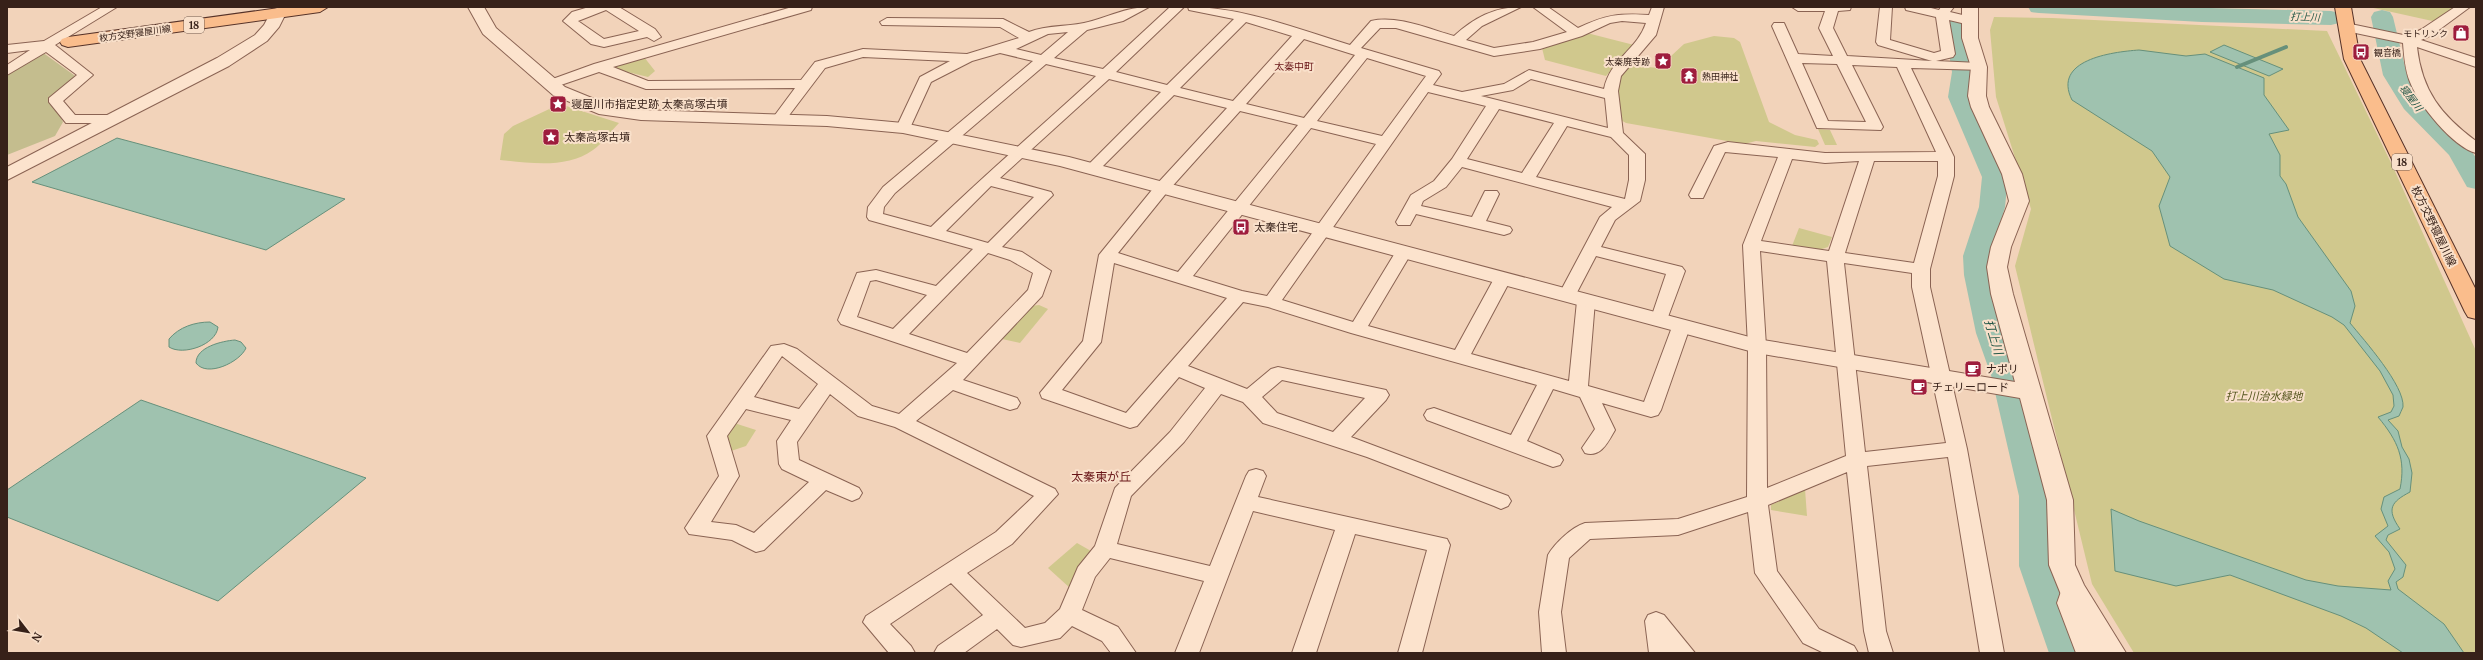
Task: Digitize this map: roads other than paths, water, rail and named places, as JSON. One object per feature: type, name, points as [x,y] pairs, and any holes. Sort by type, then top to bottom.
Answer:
[{"type":"main road","name":"枚方交野寝屋川線","points":[[68,42],[320,7]]},
{"type":"main road","name":"枚方交野寝屋川線","points":[[2343,7],[2352,58],[2476,312]]},
{"type":"street","points":[[7,71],[48,44],[111,7]]},
{"type":"street","points":[[476,7],[489,31],[559,91],[587,104],[622,114],[778,119],[903,128],[953,137],[1092,169],[1757,346],[2016,390]]},
{"type":"street","points":[[604,7],[577,15],[570,21],[596,41],[604,43],[650,32]]},
{"type":"street","points":[[610,7],[650,32],[667,48]]},
{"type":"street","points":[[552,84],[599,68],[806,7]]},
{"type":"street","points":[[903,128],[925,80],[967,58],[997,48],[1021,43],[1028,37],[1046,30],[1082,27],[1118,18],[1143,7]]},
{"type":"street","points":[[934,234],[988,180],[1023,152],[1178,7]]},
{"type":"street","points":[[1194,7],[1243,17],[1302,33],[1434,74],[1271,302]]},
{"type":"street","points":[[1456,42],[1477,23],[1515,7]]},
{"type":"street","points":[[1539,7],[1577,33]]},
{"type":"street","points":[[1798,7],[1845,7]]},
{"type":"street","points":[[1779,26],[1822,126],[1876,127],[1826,28],[1833,7]]},
{"type":"street","points":[[1886,7],[1883,42],[1934,57],[1948,54],[1945,10]]},
{"type":"street","points":[[1911,7],[1970,14],[1970,38],[1979,67],[1977,96],[1980,107],[2017,189],[2019,201],[2001,247],[1997,267],[2016,390],[2060,500],[2062,565],[2072,589],[2112,653]]},
{"type":"street","points":[[2409,40],[2427,32],[2464,7]]},
{"type":"street","points":[[7,174],[224,62],[260,38],[271,27],[278,13]]},
{"type":"street","points":[[1182,278],[1306,123],[1376,24],[1397,24],[1494,52],[1535,46],[1577,33],[1607,19],[1656,13],[1649,35],[1614,75],[1610,95],[1616,134]]},
{"type":"street","points":[[1092,169],[1243,17]]},
{"type":"street","points":[[887,22],[1003,23],[1028,37]]},
{"type":"street","points":[[902,422],[950,382],[1036,292],[1042,271],[1016,256],[875,217],[876,207],[889,190],[1082,27]]},
{"type":"street","points":[[2346,27],[2409,40],[2476,63]]},
{"type":"street","points":[[1239,296],[1130,421],[1049,393],[1092,342],[1107,255],[1162,188],[1302,33]]},
{"type":"street","points":[[7,38],[29,37],[48,44],[52,51],[86,75],[56,98],[56,102],[71,120],[116,119]]},
{"type":"street","points":[[2409,40],[2418,86],[2436,112],[2476,148]]},
{"type":"street","points":[[7,49],[24,45],[37,47],[48,44]]},
{"type":"street","points":[[997,48],[1386,142]]},
{"type":"street","points":[[778,119],[807,84],[820,65],[863,53],[967,58]]},
{"type":"street","points":[[1793,58],[1979,67]]},
{"type":"street","points":[[1902,64],[1946,157],[1946,176],[1922,269],[1921,287],[1943,378],[1957,449],[1992,653]]},
{"type":"street","points":[[599,68],[646,85],[807,84]]},
{"type":"street","points":[[1462,96],[1508,87],[1529,74],[1610,95]]},
{"type":"street","points":[[1426,87],[1616,134],[1637,154],[1637,180],[1632,201],[1608,217],[1590,249],[1567,296]]},
{"type":"street","points":[[1496,104],[1458,161],[1440,184],[1417,198],[1408,215],[1477,224],[1504,230]]},
{"type":"street","points":[[1527,178],[1563,121]]},
{"type":"street","points":[[1697,195],[1719,149],[1728,147],[1786,155],[1825,158],[1868,156],[1946,157]]},
{"type":"street","points":[[1786,155],[1751,245],[1757,346],[1757,501],[1766,573],[1811,636],[1846,653]]},
{"type":"street","points":[[1868,156],[1835,258],[1856,460],[1876,631],[1881,653]]},
{"type":"street","points":[[1458,161],[1527,178],[1624,205]]},
{"type":"street","points":[[896,337],[940,293],[1045,195],[988,180]]},
{"type":"street","points":[[1477,224],[1491,194]]},
{"type":"street","points":[[1751,245],[1922,269]]},
{"type":"street","points":[[1590,249],[1676,271],[1659,321]]},
{"type":"street","points":[[1357,329],[1404,252]]},
{"type":"street","points":[[1107,255],[1239,296],[1271,302],[1357,329],[1651,410],[1681,327]]},
{"type":"street","points":[[940,293],[876,275],[863,277],[846,320],[971,361]]},
{"type":"street","points":[[1460,357],[1502,279]]},
{"type":"street","points":[[1586,301],[1583,391],[1605,430],[1592,448]]},
{"type":"street","points":[[824,481],[756,544],[736,533],[696,528],[729,476],[717,436],[777,350],[784,350],[791,353],[864,411],[902,422],[1048,494],[1004,538],[874,622],[903,653]]},
{"type":"street","points":[[1175,368],[1250,398],[1270,418],[1338,440],[1501,500]]},
{"type":"street","points":[[1250,398],[1278,373],[1379,395],[1338,440]]},
{"type":"street","points":[[828,382],[787,441],[790,464],[852,493]]},
{"type":"street","points":[[950,382],[1010,404]]},
{"type":"street","points":[[1516,444],[1548,382]]},
{"type":"street","points":[[953,572],[1021,638],[1052,632],[1069,614],[1086,573],[1105,549],[1122,493],[1177,438],[1217,386]]},
{"type":"street","points":[[742,401],[804,417]]},
{"type":"street","points":[[1434,415],[1516,444],[1553,460]]},
{"type":"street","points":[[1554,653],[1550,612],[1559,555],[1585,531],[1678,526],[1757,501],[1856,460],[1957,449]]},
{"type":"street","points":[[1187,653],[1256,476]]},
{"type":"street","points":[[1246,502],[1439,545],[1410,653]]},
{"type":"street","points":[[1304,653],[1348,524]]},
{"type":"street","points":[[1105,549],[1217,576]]},
{"type":"street","points":[[2072,589],[2068,604],[2088,653]]},
{"type":"street","points":[[1069,614],[1110,634],[1124,653]]},
{"type":"street","points":[[946,653],[999,616]]},
{"type":"street","points":[[1661,653],[1656,621],[1683,653]]},
{"type":"waterway","name":"打上川","points":[[2039,7],[2202,15],[2331,18]]},
{"type":"waterway","name":"寝屋川","points":[[2382,17],[2395,75],[2413,104],[2460,152],[2476,181]]},
{"type":"waterway","name":"打上川","points":[[1955,23],[1964,72],[1960,97],[1995,177],[1992,207],[1977,256],[1978,275],[1991,333],[2007,375],[2036,496],[2037,566],[2068,653]]},
{"type":"waterway","points":[[2237,67],[2286,47]]},
{"type":"place","name":"モトリンク","points":[[2461,33]]},
{"type":"place","name":"観音橋","points":[[2361,52]]},
{"type":"place","name":"太秦廃寺跡","points":[[1663,61]]},
{"type":"place","name":"熱田神社","points":[[1689,76]]},
{"type":"place","name":"寝屋川市指定史跡 太秦高塚古墳","points":[[558,104]]},
{"type":"place","name":"太秦高塚古墳","points":[[551,137]]},
{"type":"place","name":"太秦住宅","points":[[1241,227]]},
{"type":"place","name":"ナポリ","points":[[1973,369]]},
{"type":"place","name":"チェリーロード","points":[[1919,387]]},
{"type":"district","name":"太秦中町","points":[[1294,66]]},
{"type":"district","name":"太秦東が丘","points":[[1101,476]]},
{"type":"park label","name":"打上川治水緑地","points":[[2264,396]]}]
